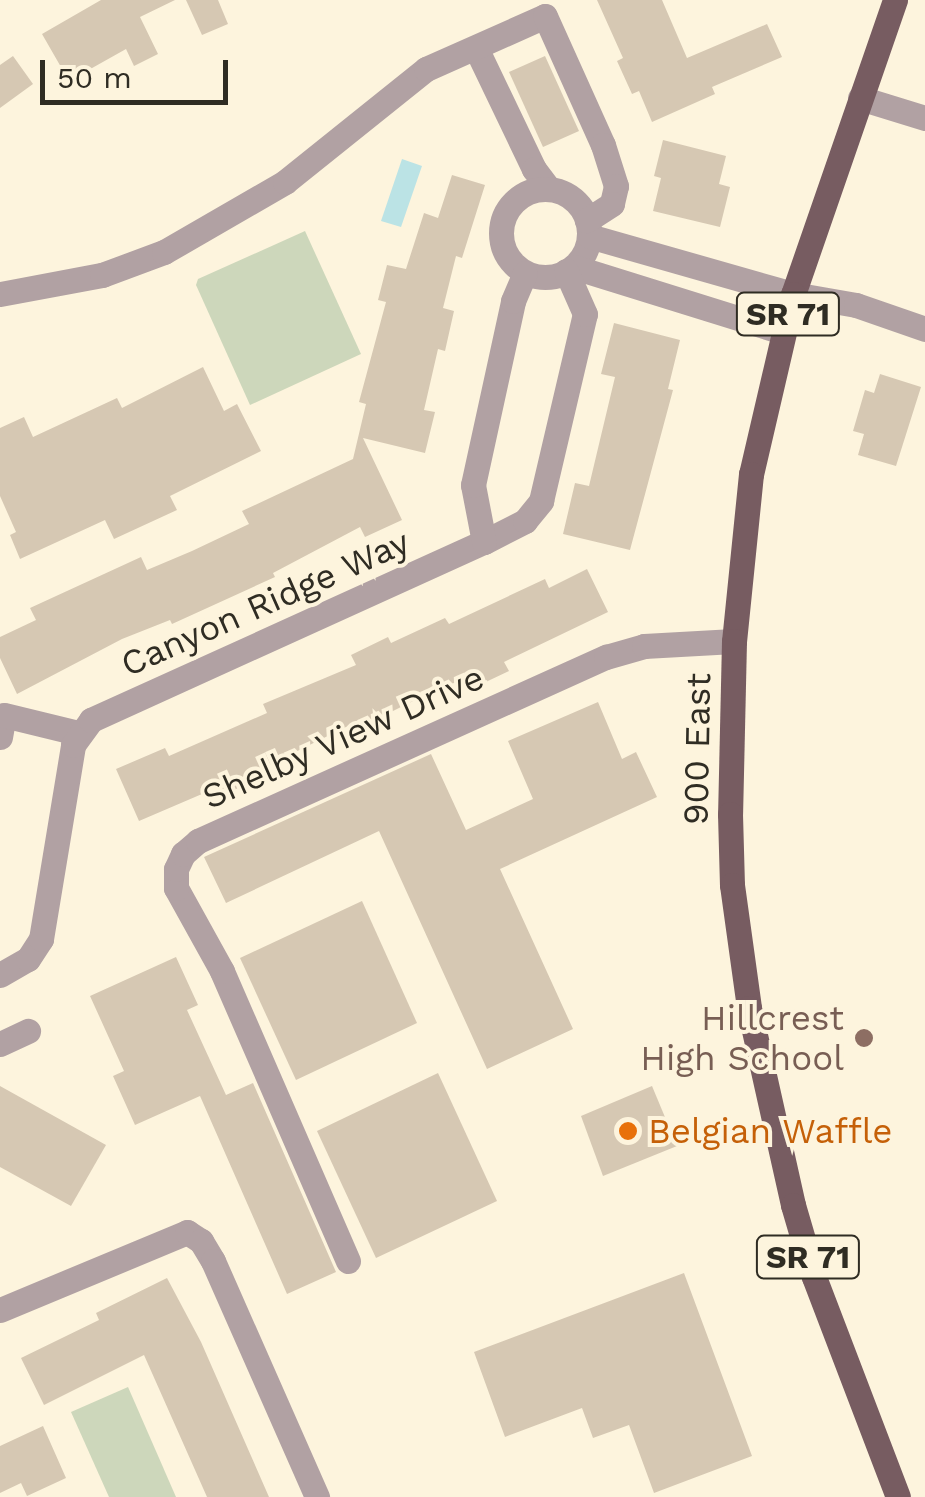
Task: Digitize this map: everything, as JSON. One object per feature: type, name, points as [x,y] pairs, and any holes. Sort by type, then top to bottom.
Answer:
[{"type":"main road","name":"900 East","points":[[896,0],[793,294],[751,474],[734,641],[732,885],[749,1008],[814,1277],[898,1497]]},
{"type":"street","points":[[0,294],[102,275],[164,252],[285,182],[426,68],[544,16],[603,145],[616,186],[612,204],[588,228],[570,269]]},
{"type":"street","points":[[476,48],[534,169],[548,189],[579,204],[588,228]]},
{"type":"street","points":[[860,98],[925,118]]},
{"type":"street","points":[[548,189],[516,200],[501,230],[511,262],[525,273],[542,278],[570,269],[783,332]]},
{"type":"street","points":[[588,228],[793,294],[856,305],[925,329]]},
{"type":"street","name":"Canyon Ridge Way","points":[[78,733],[91,720],[525,522],[541,501],[585,314],[570,269]]},
{"type":"street","points":[[484,542],[473,485],[513,301],[525,273]]},
{"type":"street","name":"Shelby View Drive","points":[[348,1261],[222,971],[176,888],[176,869],[183,854],[198,841],[606,658],[644,646],[734,641]]},
{"type":"street","points":[[0,737],[4,714],[78,733],[41,939],[28,959],[0,974]]},
{"type":"street","points":[[0,1044],[28,1031]]},
{"type":"street","points":[[0,1310],[187,1232],[201,1241],[213,1261],[318,1497]]},
{"type":"green space","points":[[305,231],[361,354],[250,405],[196,285],[198,279]]},
{"type":"green space","points":[[128,1387],[176,1497],[109,1497],[71,1412]]},
{"type":"water","points":[[402,159],[422,166],[401,227],[381,221]]},
{"type":"building","points":[[101,0],[175,0],[140,17],[158,54],[134,66],[126,49],[69,81],[42,34]]},
{"type":"building","points":[[186,0],[218,0],[228,24],[202,35]]},
{"type":"building","points":[[597,0],[662,0],[687,58],[767,24],[782,57],[712,87],[715,94],[652,122],[639,91],[632,94],[617,61],[623,58]]},
{"type":"building","points":[[13,56],[33,84],[0,108],[0,65]]},
{"type":"building","points":[[545,56],[579,131],[543,147],[509,72]]},
{"type":"building","points":[[663,140],[726,156],[719,184],[730,187],[720,227],[653,211],[661,178],[654,176]]},
{"type":"building","points":[[452,175],[485,185],[462,258],[456,256],[443,308],[454,311],[445,351],[438,349],[424,410],[435,412],[425,453],[363,438],[402,520],[365,537],[360,527],[273,573],[275,577],[172,624],[170,620],[122,639],[17,694],[0,658],[0,637],[36,620],[30,608],[141,557],[147,570],[192,551],[249,524],[242,511],[353,459],[366,404],[359,402],[386,302],[378,300],[387,265],[406,269],[424,213],[438,218]]},
{"type":"building","points":[[614,323],[680,340],[668,389],[673,390],[630,550],[563,534],[575,483],[589,486],[615,377],[601,374]]},
{"type":"building","points":[[203,367],[224,411],[237,404],[261,451],[170,496],[177,510],[114,539],[105,520],[20,559],[10,535],[16,532],[0,496],[0,428],[24,417],[33,437],[117,398],[122,408]]},
{"type":"building","points":[[880,374],[921,387],[896,466],[858,455],[864,434],[853,431],[865,390],[874,393]]},
{"type":"building","points":[[587,569],[608,612],[504,662],[509,671],[471,689],[466,679],[439,688],[387,714],[391,720],[358,736],[352,724],[261,769],[264,776],[219,797],[216,788],[139,821],[116,769],[165,748],[169,756],[267,713],[263,704],[356,665],[351,655],[388,637],[391,643],[445,618],[449,624],[545,579],[549,588]]},
{"type":"building","points":[[598,702],[622,759],[636,752],[657,797],[500,869],[573,1029],[487,1069],[379,831],[226,903],[204,857],[431,754],[466,830],[533,799],[508,741]]},
{"type":"building","points":[[362,901],[417,1023],[296,1080],[240,958]]},
{"type":"building","points":[[176,957],[198,1005],[187,1010],[226,1095],[253,1083],[336,1272],[287,1294],[200,1096],[135,1125],[113,1076],[124,1071],[90,996]]},
{"type":"building","points":[[438,1073],[497,1201],[376,1258],[317,1131]]},
{"type":"building","points":[[0,1086],[106,1145],[71,1206],[0,1167]]},
{"type":"building","name":"Belgian Waffle","points":[[652,1086],[677,1146],[603,1176],[581,1116]]},
{"type":"building","points":[[684,1273],[752,1456],[654,1493],[629,1425],[593,1438],[582,1408],[505,1437],[474,1352]]},
{"type":"building","points":[[167,1278],[201,1342],[269,1497],[207,1497],[144,1355],[44,1405],[21,1358],[99,1320],[96,1313]]},
{"type":"building","points":[[43,1426],[66,1478],[27,1496],[21,1483],[0,1493],[0,1446]]},
{"type":"place","name":"Hillcrest High School","points":[[864,1038]]},
{"type":"place","name":"Belgian Waffle","points":[[628,1131]]}]
